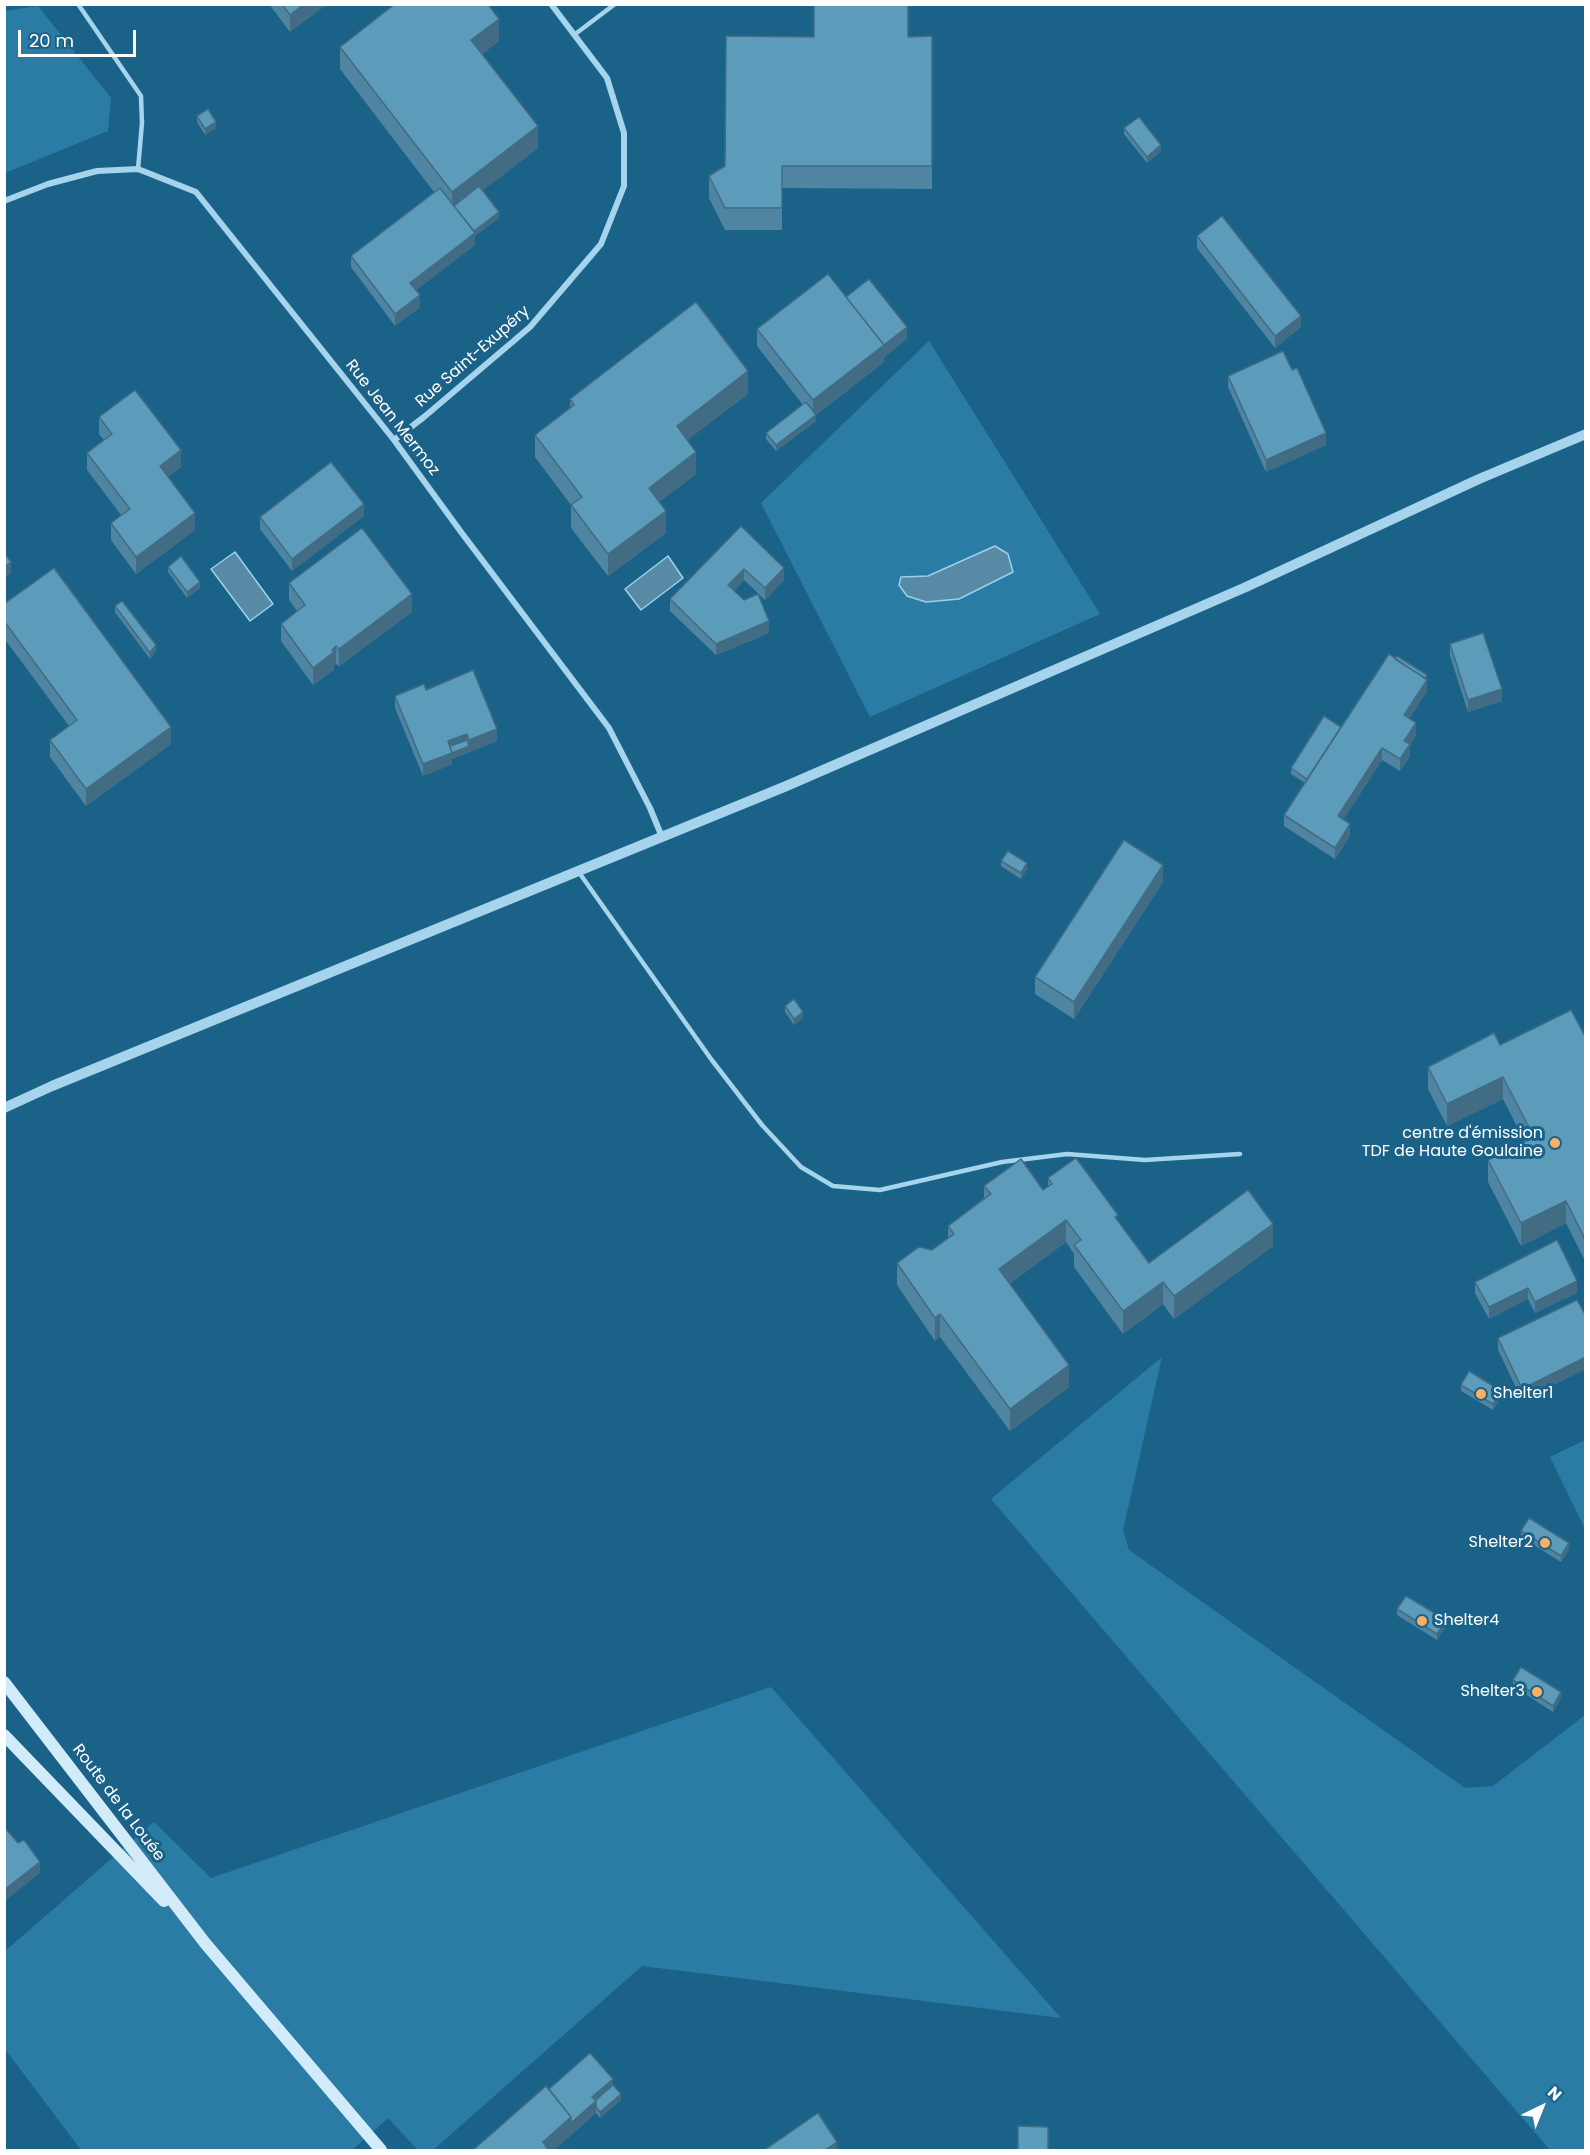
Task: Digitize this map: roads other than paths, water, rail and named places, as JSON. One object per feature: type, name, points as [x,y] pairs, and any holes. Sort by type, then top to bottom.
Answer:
[{"type":"main road","name":"Route de la Louée","points":[[4,1682],[205,1943],[381,2151]]},
{"type":"main road","name":"Route de la Louée","points":[[4,1735],[205,1943]]},
{"type":"street","name":"Rue Saint-Exupéry","points":[[394,440],[530,327],[602,244],[624,186],[624,133],[607,78],[551,4]]},
{"type":"street","name":"Rue Jean Mermoz","points":[[4,201],[48,184],[97,171],[138,169],[196,192],[394,440],[609,728],[650,808],[662,837]]},
{"type":"street","points":[[4,1108],[52,1086],[784,787],[1235,592],[1479,478],[1586,434]]},
{"type":"lane","points":[[78,4],[141,96],[142,123],[138,169]]},
{"type":"lane","points":[[574,35],[615,4]]},
{"type":"lane","points":[[578,871],[711,1059],[762,1125],[801,1167],[833,1186],[880,1190],[1002,1162],[1067,1154],[1145,1160],[1240,1154]]},
{"type":"place","name":"centre d'émission TDF de Haute Goulaine","points":[[1555,1143]]},
{"type":"place","name":"Shelter1","points":[[1481,1394]]},
{"type":"place","name":"Shelter2","points":[[1545,1543]]},
{"type":"place","name":"Shelter4","points":[[1422,1621]]},
{"type":"place","name":"Shelter3","points":[[1537,1692]]}]
